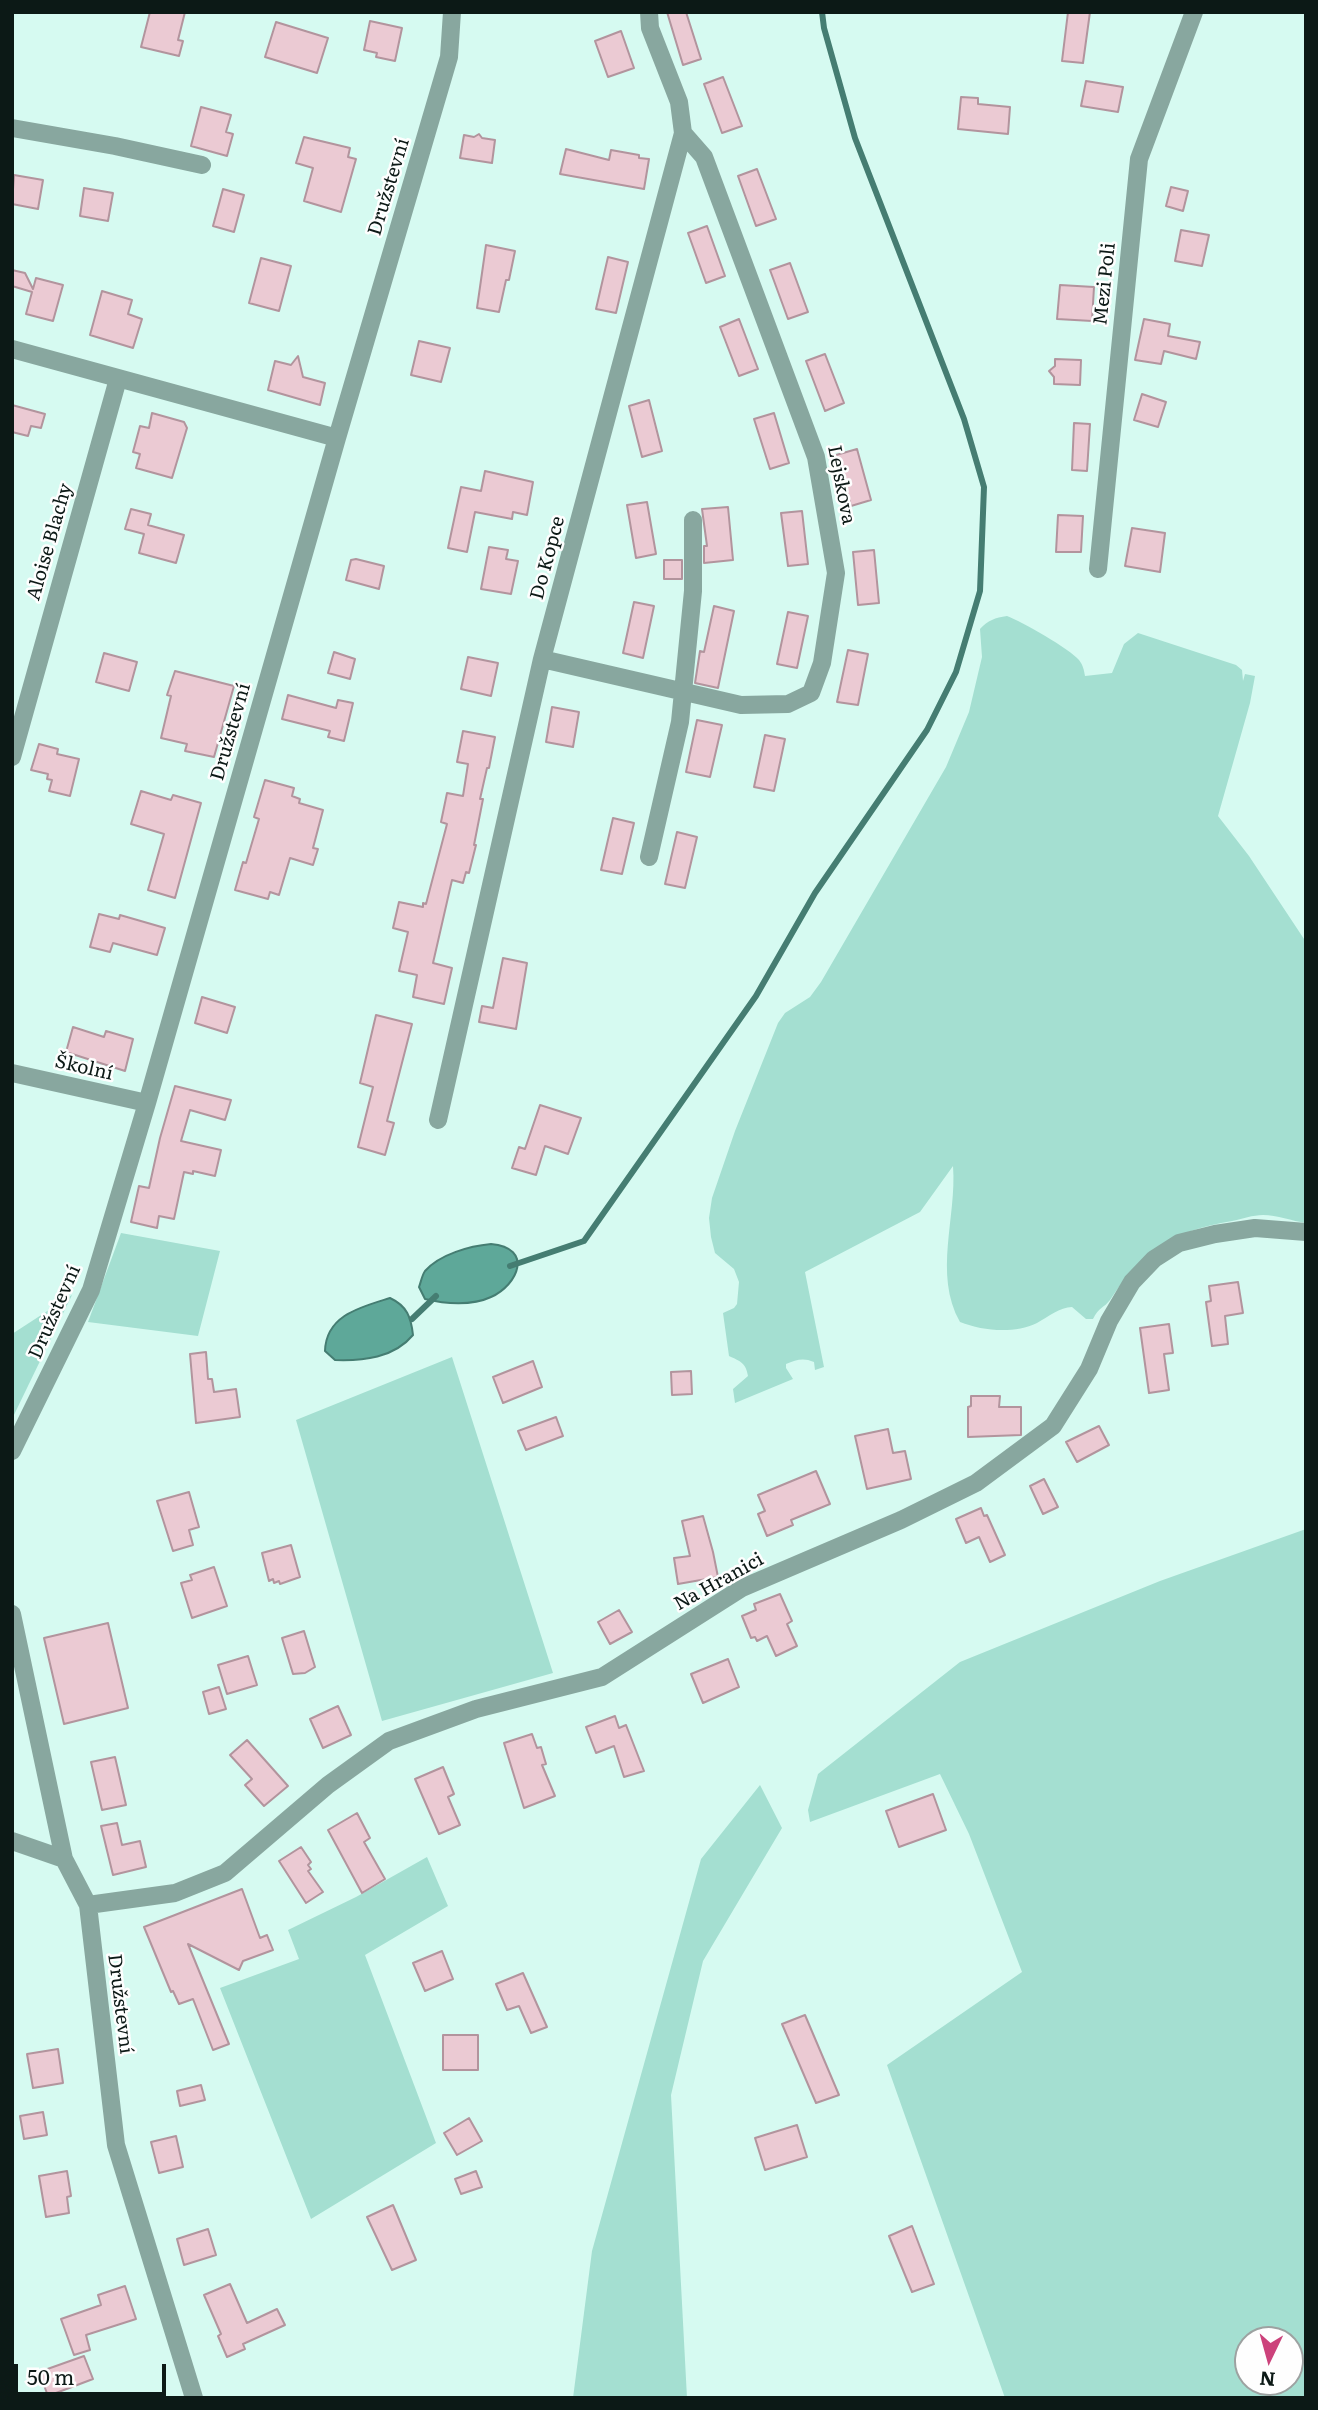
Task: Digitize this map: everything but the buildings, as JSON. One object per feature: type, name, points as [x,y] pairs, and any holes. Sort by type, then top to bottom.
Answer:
[{"type":"street","name":"Družstevní","points":[[12,1451],[91,1290],[148,1103],[337,438],[449,57],[452,12]]},
{"type":"street","name":"Do Kopce","points":[[438,1120],[542,659],[683,133],[679,102],[650,28],[649,12]]},
{"type":"street","name":"Mezi Poli","points":[[1098,569],[1139,159],[1195,12]]},
{"type":"street","points":[[12,128],[202,165]]},
{"type":"street","name":"Lejskova","points":[[542,659],[741,705],[788,705],[811,694],[822,663],[836,573],[816,457],[704,157],[683,133]]},
{"type":"street","points":[[12,349],[337,438]]},
{"type":"street","name":"Aloise Blachy","points":[[12,757],[118,379]]},
{"type":"street","points":[[649,857],[680,722],[693,591],[694,520]]},
{"type":"street","name":"Školní","points":[[12,1073],[148,1103]]},
{"type":"street","name":"Na Hranici","points":[[88,1905],[175,1893],[225,1873],[328,1785],[388,1741],[476,1709],[601,1677],[742,1588],[901,1520],[976,1483],[1053,1426],[1089,1369],[1109,1321],[1132,1282],[1154,1259],[1179,1243],[1215,1234],[1255,1228],[1306,1232]]},
{"type":"street","name":"Družstevní","points":[[12,1614],[64,1858],[88,1905],[116,2145],[194,2398]]},
{"type":"street","points":[[12,1841],[64,1858]]},
{"type":"shaded area","points":[[1007,616],[1074,655],[1079,660],[1085,676],[1112,673],[1124,644],[1138,633],[1236,665],[1242,670],[1243,681],[1245,674],[1255,676],[1218,816],[1249,856],[1306,942],[1306,1223],[1259,1215],[1192,1230],[1161,1245],[1148,1255],[1093,1319],[1086,1319],[1072,1307],[1068,1307],[1037,1323],[1018,1329],[978,1328],[960,1322],[948,1285],[953,1166],[920,1212],[805,1272],[824,1367],[815,1370],[814,1362],[806,1360],[786,1364],[793,1379],[735,1403],[733,1389],[748,1376],[742,1363],[729,1356],[723,1313],[737,1304],[739,1282],[734,1269],[715,1253],[709,1218],[712,1198],[735,1131],[778,1023],[785,1013],[810,997],[821,982],[946,767],[969,712],[982,657],[980,629],[992,620]]},
{"type":"shaded area","points":[[121,1233],[220,1251],[198,1336],[88,1322]]},
{"type":"shaded area","points":[[491,1244],[513,1252],[517,1259],[514,1276],[501,1291],[484,1300],[467,1303],[425,1299],[419,1287],[424,1273],[431,1265],[456,1252]]},
{"type":"shaded area","points":[[72,1295],[12,1419],[12,1334]]},
{"type":"shaded area","points":[[390,1298],[404,1308],[409,1317],[413,1335],[405,1343],[387,1353],[356,1360],[335,1360],[325,1351],[327,1339],[338,1321],[357,1309]]},
{"type":"shaded area","points":[[452,1357],[553,1673],[382,1721],[296,1420]]},
{"type":"shaded area","points":[[1306,1529],[1306,2398],[1005,2398],[887,2065],[1022,1972],[969,1834],[940,1774],[810,1822],[808,1810],[818,1774],[960,1662],[1160,1581]]},
{"type":"shaded area","points":[[760,1785],[782,1828],[703,1961],[671,2095],[687,2398],[573,2398],[592,2251],[701,1859]]},
{"type":"shaded area","points":[[427,1857],[448,1906],[365,1955],[436,2143],[311,2219],[220,1988],[299,1959],[288,1930],[356,1897]]},
{"type":"waterway","points":[[510,1266],[584,1241],[756,996],[815,893],[927,730],[956,672],[980,591],[984,487],[964,419],[855,138],[824,28],[822,12]]},
{"type":"waterway","points":[[412,1319],[436,1296]]}]
